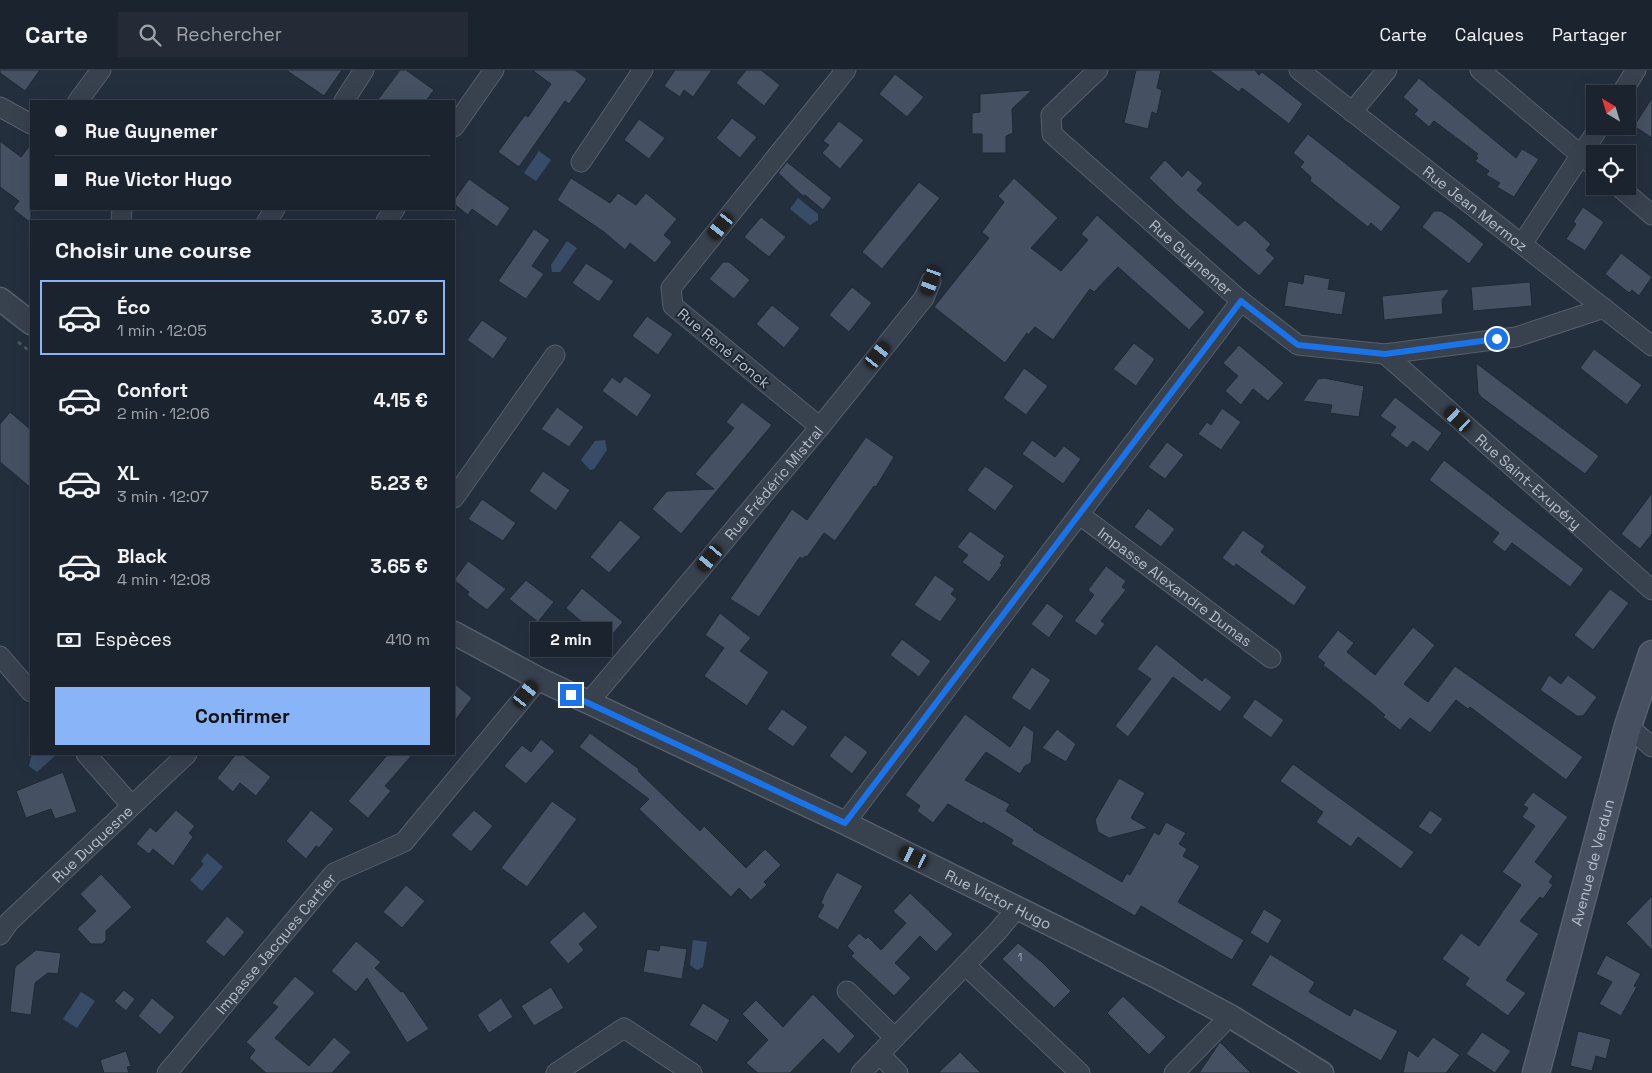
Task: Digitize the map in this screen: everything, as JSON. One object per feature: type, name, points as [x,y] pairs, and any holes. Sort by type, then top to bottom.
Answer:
[{"type":"main road","name":"Avenue de Verdun","points":[[1536,1073],[1628,726],[1652,654]]},
{"type":"street","points":[[79,100],[101,70]]},
{"type":"street","points":[[345,100],[364,70]]},
{"type":"street","points":[[455,126],[494,70]]},
{"type":"street","points":[[581,162],[643,70]]},
{"type":"street","name":"Rue René Fonck","points":[[820,427],[673,306],[670,288],[846,70]]},
{"type":"street","name":"Rue Guynemer","points":[[1098,70],[1051,115],[1052,134],[1241,301],[1298,345],[1385,354],[1516,336],[1604,308]]},
{"type":"street","name":"Rue Jean Mermoz","points":[[1299,70],[1652,346]]},
{"type":"street","points":[[1352,112],[1387,70]]},
{"type":"street","points":[[1480,70],[1586,159]]},
{"type":"street","points":[[1627,85],[1636,70]]},
{"type":"street","points":[[0,107],[30,123]]},
{"type":"street","points":[[1522,244],[1586,164]]},
{"type":"street","points":[[1629,195],[1652,215]]},
{"type":"street","name":"Rue Frédéric Mistral","points":[[588,703],[820,427],[924,298],[931,281]]},
{"type":"street","points":[[0,299],[30,322]]},
{"type":"street","points":[[845,823],[1241,301]]},
{"type":"street","name":"Rue Saint-Exupéry","points":[[1385,354],[1652,590]]},
{"type":"street","points":[[455,497],[555,355]]},
{"type":"street","name":"Impasse Alexandre Dumas","points":[[1080,515],[1271,658]]},
{"type":"street","name":"Rue Victor Hugo","points":[[455,634],[588,703],[845,823],[1017,908],[1230,1016],[1322,1073]]},
{"type":"street","points":[[0,656],[30,691]]},
{"type":"street","name":"Impasse Jacques Cartier","points":[[167,1073],[334,873],[404,842],[539,679]]},
{"type":"street","points":[[1628,726],[1652,747]]},
{"type":"street","points":[[87,755],[131,805]]},
{"type":"street","name":"Rue Duquesne","points":[[0,935],[9,922],[186,755]]},
{"type":"street","points":[[861,1073],[1017,908]]},
{"type":"street","points":[[965,965],[1080,1073]]},
{"type":"street","points":[[847,991],[895,1038]]},
{"type":"street","points":[[1174,1073],[1230,1016]]},
{"type":"street","points":[[556,1073],[624,1028],[692,1073]]},
{"type":"street","points":[[879,1054],[898,1073]]},
{"type":"water","points":[[539,151],[551,160],[536,181],[524,173]]},
{"type":"water","points":[[798,198],[818,214],[818,220],[810,225],[790,209]]},
{"type":"water","points":[[567,241],[577,248],[560,272],[552,272],[551,265]]},
{"type":"water","points":[[605,440],[607,450],[594,469],[590,470],[581,460],[595,441]]},
{"type":"water","points":[[35,755],[56,755],[37,772],[29,766],[31,757]]},
{"type":"water","points":[[207,853],[223,867],[202,891],[190,880],[204,864],[201,861]]},
{"type":"water","points":[[693,940],[707,942],[703,967],[697,970],[690,965]]},
{"type":"water","points":[[81,992],[95,1001],[77,1028],[63,1019]]},
{"type":"building","points":[[0,70],[40,70],[25,91],[0,73]]},
{"type":"building","points":[[286,70],[342,70],[324,96]]},
{"type":"building","points":[[400,70],[406,70],[434,90],[427,100],[378,100]]},
{"type":"building","points":[[532,70],[575,70],[587,79],[569,104],[565,101],[519,167],[498,152],[525,115],[528,117],[551,84]]},
{"type":"building","points":[[675,70],[712,70],[693,97],[684,90],[680,97],[664,86]]},
{"type":"building","points":[[746,70],[761,70],[780,85],[764,106],[736,83]]},
{"type":"building","points":[[1136,70],[1161,70],[1157,88],[1162,90],[1157,114],[1152,112],[1148,129],[1124,123]]},
{"type":"building","points":[[1209,70],[1255,70],[1259,75],[1262,72],[1303,104],[1289,124],[1242,88],[1239,92]]},
{"type":"building","points":[[895,74],[924,97],[907,117],[879,94]]},
{"type":"building","points":[[1419,78],[1516,158],[1522,149],[1539,159],[1514,197],[1497,187],[1500,183],[1486,175],[1489,171],[1475,161],[1478,158],[1476,156],[1478,154],[1434,121],[1429,127],[1414,114],[1418,110],[1403,97]]},
{"type":"building","points":[[1032,90],[1012,109],[1013,133],[1006,136],[1006,153],[982,153],[982,134],[972,134],[972,113],[980,112],[980,94]]},
{"type":"building","points":[[1652,98],[1652,138],[1636,127],[1636,123]]},
{"type":"building","points":[[732,118],[757,137],[740,158],[716,138]]},
{"type":"building","points":[[639,119],[665,138],[649,159],[624,140]]},
{"type":"building","points":[[839,121],[864,140],[840,169],[822,153],[829,145],[823,141]]},
{"type":"building","points":[[1308,134],[1401,207],[1381,232],[1371,223],[1368,227],[1310,181],[1311,177],[1300,167],[1304,162],[1293,153]]},
{"type":"building","points":[[0,141],[21,157],[30,145],[30,222],[13,209],[19,201],[0,187]]},
{"type":"building","points":[[1165,160],[1182,177],[1188,170],[1203,183],[1197,190],[1238,226],[1245,220],[1271,244],[1266,250],[1275,258],[1259,276],[1178,206],[1149,178]]},
{"type":"building","points":[[787,162],[832,198],[823,210],[805,195],[803,196],[778,173]]},
{"type":"building","points":[[571,178],[610,203],[618,193],[636,205],[646,193],[677,219],[664,235],[672,242],[655,263],[630,243],[625,250],[604,232],[557,200]]},
{"type":"building","points":[[1014,178],[1058,218],[1031,248],[1061,271],[1088,240],[1081,234],[1097,215],[1205,312],[1189,330],[1118,267],[1094,292],[1090,289],[1053,340],[1035,327],[1028,335],[1027,333],[1005,363],[934,307],[989,238],[982,232],[1004,202],[998,196]]},
{"type":"building","points":[[469,179],[510,208],[497,227],[472,209],[468,215],[455,205],[455,199]]},
{"type":"building","points":[[919,182],[940,198],[882,269],[862,252]]},
{"type":"building","points":[[1583,207],[1604,222],[1585,251],[1566,239],[1576,224],[1573,222]]},
{"type":"building","points":[[1434,211],[1441,211],[1484,244],[1469,264],[1422,227]]},
{"type":"building","points":[[761,217],[786,237],[769,257],[744,237]]},
{"type":"building","points":[[534,229],[550,240],[532,266],[544,274],[526,299],[498,281]]},
{"type":"building","points":[[1621,253],[1652,277],[1639,296],[1632,290],[1629,293],[1605,274]]},
{"type":"building","points":[[723,262],[729,262],[750,280],[734,299],[709,279]]},
{"type":"building","points":[[586,263],[614,281],[599,302],[572,283]]},
{"type":"building","points":[[1304,274],[1330,279],[1328,289],[1346,292],[1342,315],[1284,306],[1288,281],[1303,284]]},
{"type":"building","points":[[1530,282],[1532,306],[1473,311],[1471,287]]},
{"type":"building","points":[[852,287],[872,303],[849,332],[829,315]]},
{"type":"building","points":[[1450,289],[1442,300],[1443,314],[1384,320],[1382,296]]},
{"type":"building","points":[[772,305],[800,328],[784,348],[756,324]]},
{"type":"building","points":[[647,316],[673,334],[658,355],[632,336]]},
{"type":"building","points":[[482,320],[508,338],[493,359],[467,340]]},
{"type":"building","points":[[1134,343],[1155,359],[1136,386],[1113,369]]},
{"type":"building","points":[[1239,345],[1284,383],[1268,401],[1253,389],[1241,405],[1225,391],[1238,376],[1223,363]]},
{"type":"building","points":[[1594,349],[1642,385],[1627,405],[1580,368]]},
{"type":"building","points":[[1476,363],[1599,456],[1585,474],[1481,397],[1478,393]]},
{"type":"building","points":[[1024,368],[1048,386],[1026,415],[1003,398]]},
{"type":"building","points":[[625,376],[652,395],[637,417],[602,391],[612,377],[620,383]]},
{"type":"building","points":[[1324,378],[1364,386],[1359,417],[1330,413],[1332,405],[1303,401],[1318,379]]},
{"type":"building","points":[[1395,397],[1442,433],[1428,452],[1413,441],[1407,448],[1390,435],[1396,427],[1380,416]]},
{"type":"building","points":[[742,402],[772,425],[681,534],[652,509],[667,491],[714,489],[695,474],[734,428],[726,422]]},
{"type":"building","points":[[557,407],[584,427],[569,447],[541,429]]},
{"type":"building","points":[[1222,408],[1241,422],[1221,450],[1198,434],[1207,422],[1211,425]]},
{"type":"building","points":[[10,412],[30,429],[30,487],[0,462],[0,424]]},
{"type":"building","points":[[866,437],[894,457],[876,487],[874,486],[835,541],[824,533],[807,557],[805,556],[803,559],[800,557],[759,617],[730,599],[792,509],[807,520]]},
{"type":"building","points":[[1032,440],[1055,457],[1064,446],[1081,459],[1063,484],[1022,454]]},
{"type":"building","points":[[1167,442],[1184,455],[1165,479],[1148,467]]},
{"type":"building","points":[[1444,460],[1584,569],[1570,587],[1512,543],[1505,552],[1492,542],[1499,533],[1429,480]]},
{"type":"building","points":[[985,466],[1014,486],[995,511],[967,490]]},
{"type":"building","points":[[543,471],[570,490],[556,511],[529,491]]},
{"type":"building","points":[[1652,493],[1652,534],[1640,549],[1621,534]]},
{"type":"building","points":[[482,499],[516,523],[503,541],[468,519]]},
{"type":"building","points":[[1148,508],[1175,529],[1161,547],[1134,527]]},
{"type":"building","points":[[620,520],[641,537],[609,573],[590,557]]},
{"type":"building","points":[[1243,530],[1265,546],[1261,552],[1307,587],[1294,606],[1236,564],[1234,567],[1222,558]]},
{"type":"building","points":[[970,531],[1005,556],[1000,563],[1002,565],[989,582],[962,562],[968,555],[957,547]]},
{"type":"building","points":[[468,561],[506,589],[487,610],[467,595],[469,592],[455,581]]},
{"type":"building","points":[[1106,566],[1126,581],[1122,587],[1126,590],[1101,621],[1105,624],[1096,636],[1074,621],[1094,595],[1088,590]]},
{"type":"building","points":[[935,575],[955,589],[951,594],[957,599],[940,622],[914,605]]},
{"type":"building","points":[[526,580],[554,602],[538,622],[509,599]]},
{"type":"building","points":[[582,588],[623,622],[605,643],[566,608]]},
{"type":"building","points":[[1610,589],[1629,603],[1593,650],[1574,635]]},
{"type":"building","points":[[1047,603],[1064,616],[1049,638],[1031,624]]},
{"type":"building","points":[[720,613],[751,638],[740,651],[769,672],[747,706],[704,676],[724,648],[705,635]]},
{"type":"building","points":[[1413,627],[1435,645],[1404,684],[1428,702],[1455,666],[1583,757],[1566,780],[1470,707],[1468,709],[1456,700],[1430,733],[1410,718],[1400,730],[1383,717],[1385,715],[1370,702],[1323,665],[1325,663],[1317,657],[1338,630],[1354,643],[1347,652],[1375,675]]},
{"type":"building","points":[[902,639],[931,661],[919,677],[890,655]]},
{"type":"building","points":[[1156,644],[1202,681],[1205,677],[1232,697],[1220,712],[1173,677],[1128,737],[1115,726],[1151,679],[1137,669]]},
{"type":"building","points":[[1032,667],[1051,680],[1030,711],[1011,698]]},
{"type":"building","points":[[1549,675],[1561,684],[1568,675],[1597,697],[1583,716],[1577,716],[1540,690]]},
{"type":"building","points":[[455,684],[472,698],[455,721]]},
{"type":"building","points":[[1255,699],[1284,720],[1271,738],[1242,717]]},
{"type":"building","points":[[782,709],[808,727],[793,747],[767,729]]},
{"type":"building","points":[[965,714],[1010,747],[1024,725],[1034,732],[1031,763],[1025,766],[1020,774],[986,752],[965,780],[1010,804],[1006,811],[1033,830],[1122,882],[1127,873],[1130,875],[1154,832],[1159,835],[1166,822],[1186,833],[1179,844],[1187,849],[1183,856],[1200,866],[1178,902],[1244,940],[1232,960],[1141,906],[1135,916],[1011,844],[1013,840],[983,822],[982,824],[948,804],[933,823],[917,811],[920,806],[905,795]]},
{"type":"building","points":[[1057,729],[1076,744],[1066,762],[1042,748]]},
{"type":"building","points":[[590,733],[639,769],[638,771],[700,831],[704,826],[746,868],[765,849],[781,865],[764,882],[767,885],[751,900],[739,888],[731,897],[639,809],[649,799],[579,747]]},
{"type":"building","points":[[845,735],[868,752],[852,774],[829,756]]},
{"type":"building","points":[[541,739],[555,751],[526,784],[504,766],[522,745],[531,752]]},
{"type":"building","points":[[235,755],[243,755],[271,777],[256,796],[240,783],[233,792],[217,778]]},
{"type":"building","points":[[387,755],[412,755],[385,786],[391,791],[368,818],[348,801]]},
{"type":"building","points":[[1293,764],[1414,852],[1401,869],[1358,837],[1351,847],[1316,822],[1323,812],[1280,781]]},
{"type":"building","points":[[63,772],[77,812],[55,819],[51,809],[26,818],[16,791]]},
{"type":"building","points":[[1119,778],[1145,793],[1131,818],[1148,828],[1109,838],[1098,832],[1095,820]]},
{"type":"building","points":[[1533,792],[1568,817],[1535,862],[1553,876],[1549,882],[1553,885],[1543,899],[1540,897],[1520,921],[1539,934],[1506,980],[1526,993],[1508,1016],[1465,985],[1469,978],[1442,959],[1461,933],[1479,946],[1521,885],[1502,872],[1535,826],[1522,817],[1528,808],[1523,805]]},
{"type":"building","points":[[552,801],[577,819],[527,887],[501,868]]},
{"type":"building","points":[[176,810],[195,826],[189,833],[193,837],[173,866],[153,849],[149,854],[136,844],[150,827],[156,832]]},
{"type":"building","points":[[311,810],[334,829],[319,848],[316,846],[306,859],[286,841]]},
{"type":"building","points":[[474,810],[493,826],[471,852],[451,835]]},
{"type":"building","points":[[1430,810],[1443,819],[1431,835],[1418,827]]},
{"type":"building","points":[[837,872],[863,886],[838,930],[817,917],[824,905],[821,903],[825,893]]},
{"type":"building","points":[[101,874],[132,907],[106,931],[106,940],[102,944],[91,944],[77,929],[96,911],[80,894]]},
{"type":"building","points":[[406,885],[425,901],[402,928],[383,912]]},
{"type":"building","points":[[910,893],[953,934],[936,952],[920,936],[895,963],[911,978],[894,996],[851,956],[854,953],[847,946],[859,933],[866,939],[868,937],[881,950],[906,923],[893,911]]},
{"type":"building","points":[[1652,896],[1652,950],[1626,923]]},
{"type":"building","points":[[1264,909],[1282,920],[1268,944],[1250,933]]},
{"type":"building","points":[[584,911],[598,927],[579,944],[584,950],[568,964],[549,942]]},
{"type":"building","points":[[227,916],[245,932],[224,957],[205,942]]},
{"type":"building","points":[[356,941],[381,962],[375,968],[401,992],[403,991],[429,1029],[407,1043],[367,978],[356,992],[331,971]]},
{"type":"building","points":[[1018,943],[1042,962],[1071,991],[1054,1008],[1002,959]]},
{"type":"building","points":[[660,945],[687,949],[682,979],[643,972],[647,949],[659,951]]},
{"type":"building","points":[[36,950],[61,953],[58,974],[48,973],[35,983],[31,1015],[10,1012],[15,967]]},
{"type":"building","points":[[1270,954],[1315,982],[1309,992],[1350,1016],[1354,1008],[1398,1031],[1381,1061],[1251,985]]},
{"type":"building","points":[[1606,955],[1641,974],[1634,986],[1637,987],[1621,1016],[1599,1004],[1612,982],[1596,974]]},
{"type":"building","points":[[295,976],[315,993],[275,1038],[309,1066],[334,1037],[351,1052],[332,1073],[266,1073],[249,1058],[255,1050],[246,1042],[278,1007],[272,1003]]},
{"type":"building","points":[[551,987],[564,1008],[534,1026],[521,1006]]},
{"type":"building","points":[[124,990],[135,999],[126,1011],[114,1001]]},
{"type":"building","points":[[813,994],[855,1036],[839,1054],[823,1039],[790,1073],[758,1073],[746,1063],[768,1040],[742,1014],[756,1000],[783,1027]]},
{"type":"building","points":[[1123,996],[1166,1037],[1149,1055],[1107,1013]]},
{"type":"building","points":[[152,998],[175,1017],[160,1035],[138,1016]]},
{"type":"building","points":[[501,998],[513,1017],[489,1033],[477,1015]]},
{"type":"building","points":[[703,1003],[730,1020],[717,1042],[689,1025]]},
{"type":"building","points":[[1578,1031],[1611,1039],[1606,1059],[1596,1056],[1592,1071],[1570,1066]]},
{"type":"building","points":[[1482,1032],[1511,1051],[1495,1073],[1466,1054]]},
{"type":"building","points":[[1433,1037],[1460,1055],[1446,1073],[1403,1073],[1408,1050],[1418,1057]]},
{"type":"building","points":[[1220,1042],[1251,1073],[1199,1073]]},
{"type":"building","points":[[126,1051],[131,1066],[127,1067],[129,1073],[104,1073],[100,1060]]},
{"type":"building","points":[[960,1052],[981,1073],[938,1073]]},
{"type":"route","points":[[571,695],[845,823],[1241,301],[1298,345],[1385,354],[1497,339]]}]
